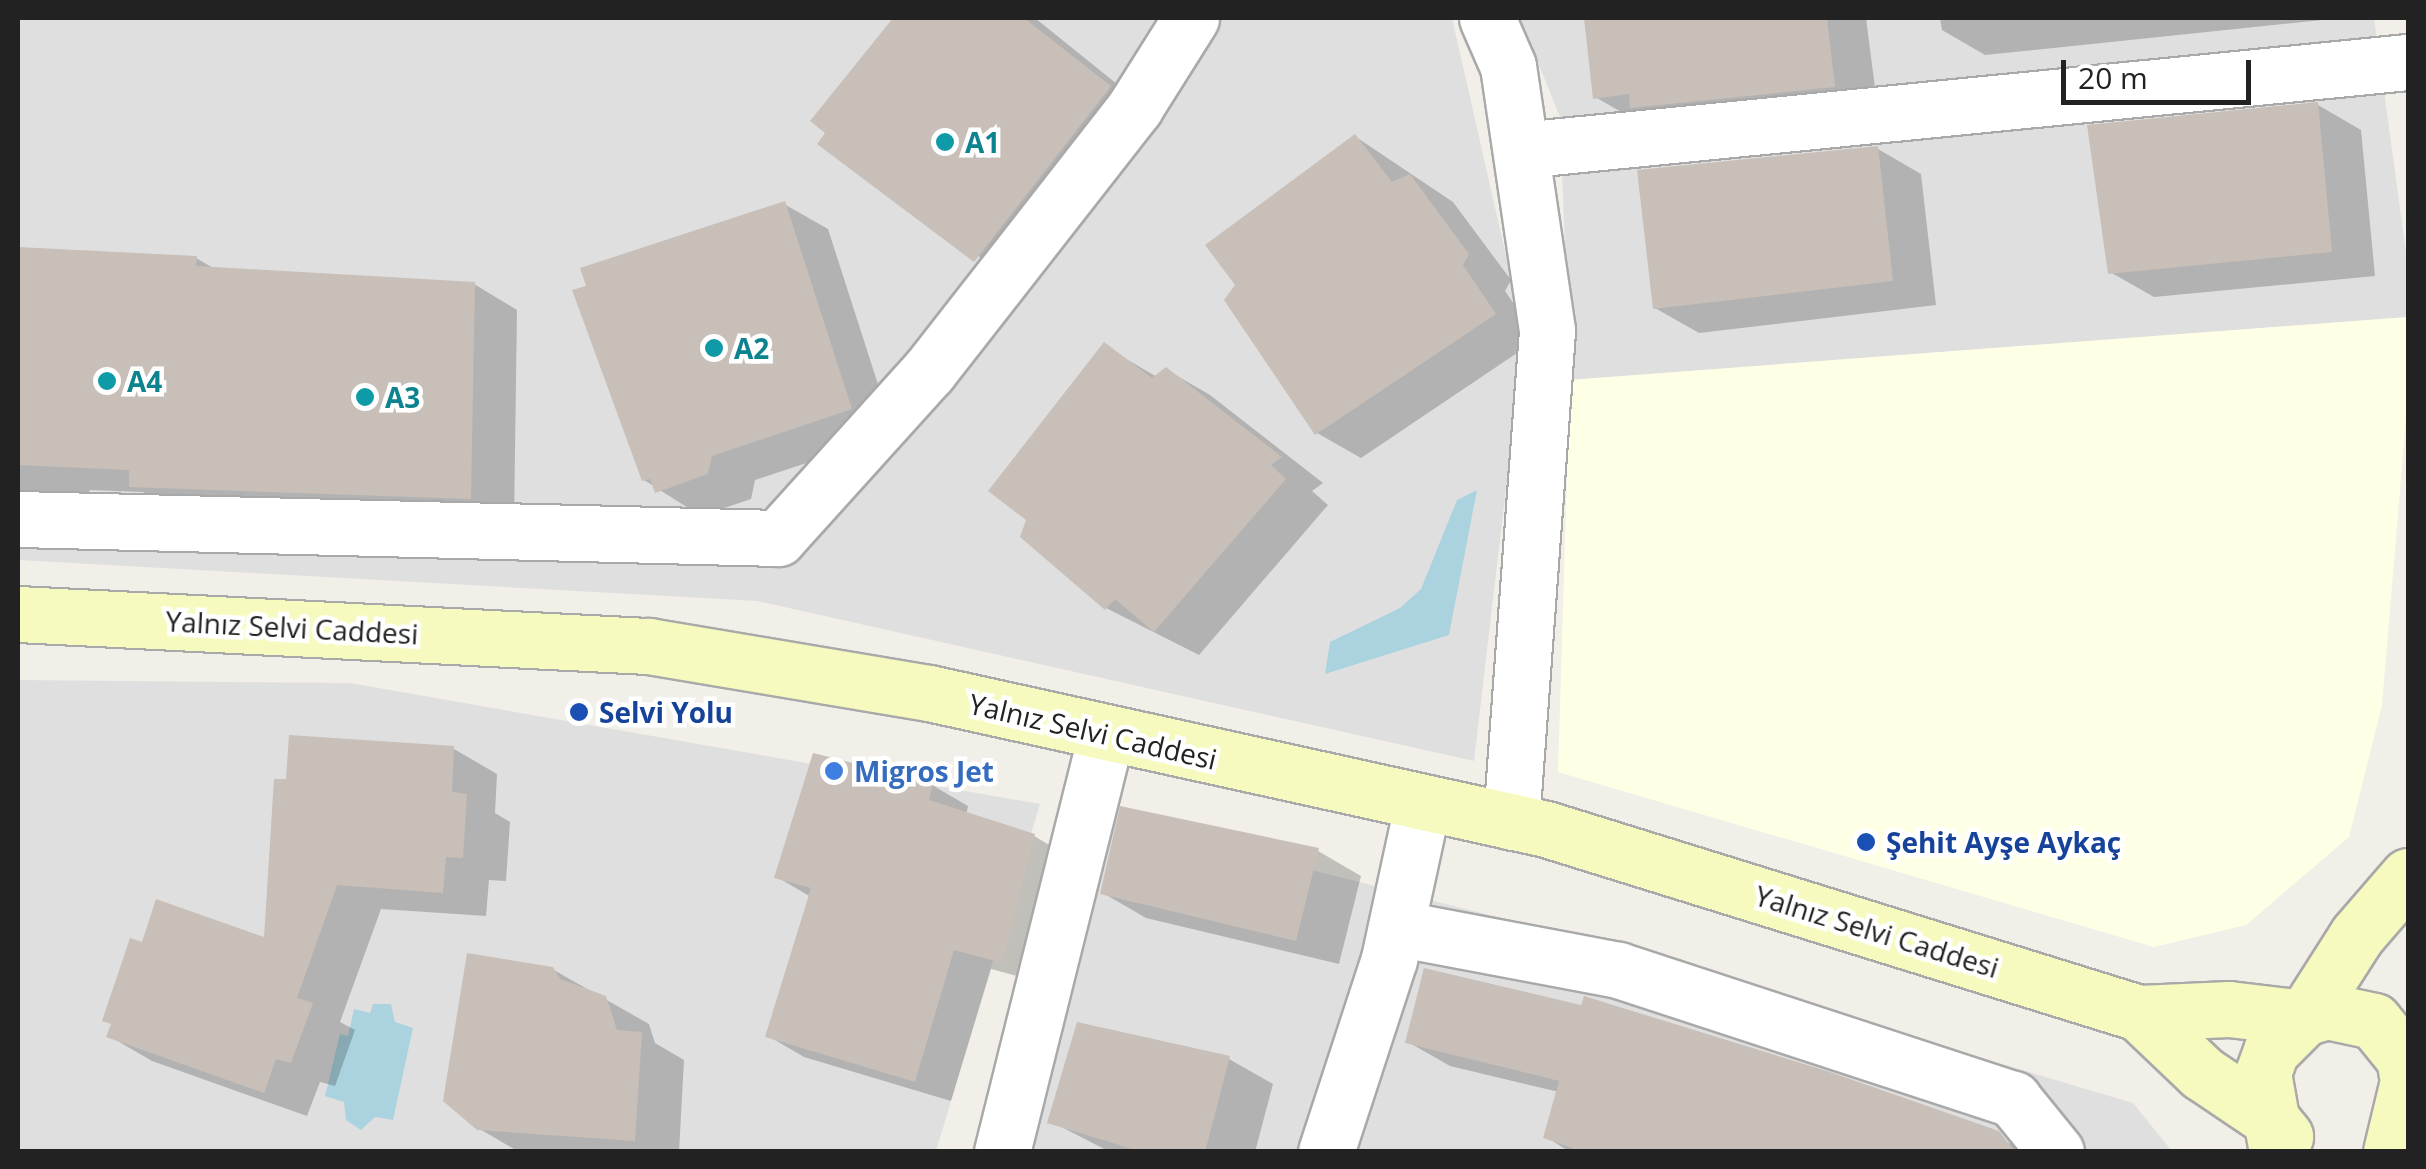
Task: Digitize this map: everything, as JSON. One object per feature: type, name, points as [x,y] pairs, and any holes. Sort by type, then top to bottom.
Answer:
[{"type":"street","points":[[18,519],[778,538],[929,371],[1135,106],[1191,18]]},
{"type":"street","points":[[1487,18],[1508,66],[1547,331],[1510,822]]},
{"type":"street","points":[[1520,150],[2408,62]]},
{"type":"street","name":"Yalnız Selvi Caddesi","points":[[18,614],[648,646],[929,693],[1422,806],[1510,822],[2139,1013]]},
{"type":"street","points":[[1002,1152],[1106,735]]},
{"type":"street","points":[[1326,1152],[1396,928],[1422,806]]},
{"type":"street","points":[[2286,1141],[2263,1073],[2270,1051],[2304,1018],[2357,935],[2408,876]]},
{"type":"street","points":[[1396,928],[1637,976],[2013,1100],[2047,1147]]},
{"type":"street","points":[[2139,1013],[2229,1009],[2304,1018],[2327,1011],[2374,1021],[2404,1058],[2396,1123]]},
{"type":"street","points":[[2139,1013],[2202,1073],[2286,1141]]},
{"type":"shaded area","points":[[18,18],[1452,18],[1524,335],[1474,761],[757,601],[18,560]]},
{"type":"shaded area","points":[[1520,18],[2374,18],[2408,267],[2408,317],[1570,380],[1560,117]]},
{"type":"shaded area","points":[[2408,317],[2408,395],[2382,705],[2349,837],[2246,925],[2154,947],[1558,772],[1570,380]]},
{"type":"shaded area","points":[[18,680],[350,683],[1040,804],[936,1151],[18,1152]]},
{"type":"shaded area","points":[[1087,813],[1576,937],[2133,1103],[2172,1151],[980,1152]]},
{"type":"water","points":[[1477,490],[1449,635],[1325,674],[1330,642],[1400,608],[1421,589],[1457,500]]},
{"type":"water","points":[[373,1004],[391,1004],[395,1022],[413,1028],[393,1120],[375,1117],[361,1130],[346,1120],[344,1102],[325,1096],[340,1034],[348,1036],[354,1009],[370,1013]]},
{"type":"building","name":"A1","points":[[893,18],[1024,18],[1111,86],[974,262],[817,144],[825,133],[810,121]]},
{"type":"building","points":[[1584,18],[1827,18],[1835,87],[1630,108],[1629,94],[1593,99]]},
{"type":"building","points":[[2318,102],[2332,252],[2108,274],[2087,125]]},
{"type":"building","points":[[1355,134],[1392,182],[1410,174],[1469,254],[1463,265],[1496,314],[1315,435],[1224,300],[1235,285],[1205,245]]},
{"type":"building","points":[[1878,146],[1893,281],[1653,309],[1637,170]]},
{"type":"building","name":"A2","points":[[785,201],[852,409],[712,456],[708,474],[655,493],[650,479],[642,481],[572,290],[586,286],[580,268]]},
{"type":"building","points":[[18,247],[197,256],[196,266],[475,282],[471,499],[129,487],[129,470],[18,465]]},
{"type":"building","points":[[1104,342],[1152,378],[1166,367],[1282,457],[1271,465],[1286,479],[1154,632],[1115,599],[1105,610],[1020,537],[1026,520],[988,491]]},
{"type":"building","points":[[289,735],[454,746],[452,792],[467,794],[463,858],[446,857],[443,893],[337,885],[297,998],[313,1003],[291,1063],[276,1059],[264,1093],[106,1037],[111,1024],[102,1021],[130,938],[142,942],[156,899],[264,937],[274,779],[286,779]]},
{"type":"building","points":[[813,753],[933,783],[929,800],[1035,834],[1003,963],[954,950],[915,1082],[765,1037],[811,888],[774,878]]},
{"type":"building","points":[[1120,806],[1319,848],[1296,941],[1100,894]]},
{"type":"building","points":[[467,953],[553,967],[560,979],[606,996],[617,1030],[642,1032],[635,1141],[477,1130],[443,1101]]},
{"type":"building","points":[[1424,968],[1581,1005],[1584,996],[1830,1072],[1999,1131],[2015,1152],[1584,1152],[1543,1138],[1559,1081],[1405,1043]]},
{"type":"building","points":[[1077,1022],[1230,1056],[1205,1152],[1142,1152],[1047,1123]]},
{"type":"place","name":"A1","points":[[945,142]]},
{"type":"place","name":"A2","points":[[714,348]]},
{"type":"place","name":"A4","points":[[107,381]]},
{"type":"place","name":"A3","points":[[365,397]]},
{"type":"place","name":"Selvi Yolu","points":[[579,712]]},
{"type":"place","name":"Migros Jet","points":[[834,771]]},
{"type":"place","name":"Şehit Ayşe Aykaç","points":[[1866,842]]}]
